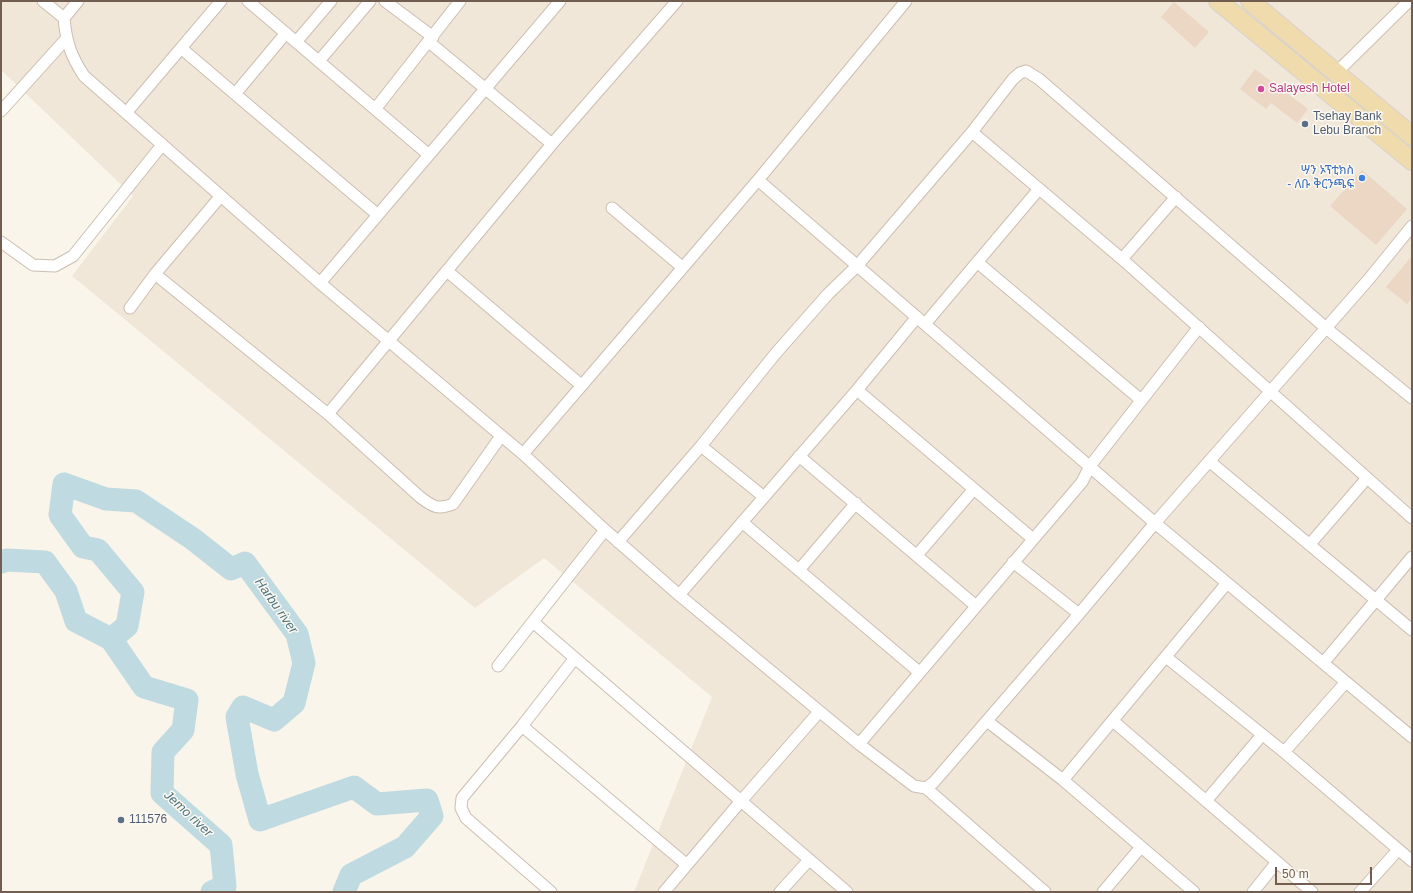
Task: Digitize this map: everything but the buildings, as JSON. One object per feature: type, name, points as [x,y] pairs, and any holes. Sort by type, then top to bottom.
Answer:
[{"type":"main road","points":[[1218,1],[1412,161]]},
{"type":"main road","points":[[1250,1],[1412,136]]},
{"type":"street","points":[[43,1],[64,18]]},
{"type":"street","points":[[78,1],[64,18],[66,39],[72,58],[84,76],[220,197],[522,454],[604,530],[679,595],[859,744],[914,786],[926,788],[1045,892]]},
{"type":"street","points":[[126,113],[221,1]]},
{"type":"street","points":[[248,1],[376,108],[429,155]]},
{"type":"street","points":[[296,42],[331,1]]},
{"type":"street","points":[[319,61],[370,1]]},
{"type":"street","points":[[385,1],[431,40],[485,90],[552,144]]},
{"type":"street","points":[[376,108],[431,40],[460,1]]},
{"type":"street","points":[[320,283],[560,1]]},
{"type":"street","points":[[328,414],[552,144],[677,1]]},
{"type":"street","points":[[522,454],[758,180],[906,1]]},
{"type":"street","points":[[1337,72],[1409,1]]},
{"type":"street","points":[[235,94],[286,33]]},
{"type":"street","points":[[1,111],[66,39]]},
{"type":"street","points":[[181,48],[378,215]]},
{"type":"street","points":[[618,542],[701,446],[776,353],[828,294],[857,266],[972,132],[1013,79],[1020,73],[1026,71],[1040,79],[1326,328],[1412,398]]},
{"type":"street","points":[[972,132],[1122,259],[1412,518]]},
{"type":"street","points":[[1,242],[33,265],[55,266],[73,256],[162,145]]},
{"type":"street","points":[[758,180],[1155,523],[1324,662],[1412,737]]},
{"type":"street","points":[[679,595],[857,390],[977,262],[1039,189]]},
{"type":"street","points":[[130,308],[155,274],[220,197]]},
{"type":"street","points":[[1122,259],[1176,197]]},
{"type":"street","points":[[612,208],[682,267]]},
{"type":"street","points":[[926,788],[934,782],[987,721],[1155,523],[1326,328],[1412,226]]},
{"type":"street","points":[[977,262],[1141,400]]},
{"type":"street","points":[[447,271],[582,385]]},
{"type":"street","points":[[155,274],[328,414],[420,497],[432,506],[443,508],[453,504],[500,436]]},
{"type":"street","points":[[859,744],[1082,482],[1090,466],[1199,328]]},
{"type":"street","points":[[857,390],[1033,539]]},
{"type":"street","points":[[701,446],[764,497]]},
{"type":"street","points":[[799,456],[976,606]]},
{"type":"street","points":[[1210,461],[1377,599],[1412,630]]},
{"type":"street","points":[[1310,544],[1367,478]]},
{"type":"street","points":[[917,555],[974,489]]},
{"type":"street","points":[[799,570],[856,503]]},
{"type":"street","points":[[742,522],[919,672]]},
{"type":"street","points":[[498,666],[604,530]]},
{"type":"street","points":[[1324,662],[1412,557]]},
{"type":"street","points":[[1013,562],[1079,614]]},
{"type":"street","points":[[1063,780],[1227,583]]},
{"type":"street","points":[[533,622],[847,892]]},
{"type":"street","points":[[1166,657],[1284,752],[1412,861]]},
{"type":"street","points":[[551,892],[466,818],[461,808],[462,798],[522,726],[575,658]]},
{"type":"street","points":[[1284,752],[1346,682]]},
{"type":"street","points":[[664,892],[819,712]]},
{"type":"street","points":[[987,721],[1063,780],[1194,892]]},
{"type":"street","points":[[1113,721],[1312,892]]},
{"type":"street","points":[[522,726],[687,865]]},
{"type":"street","points":[[1206,801],[1262,735]]},
{"type":"street","points":[[1103,892],[1141,847]]},
{"type":"street","points":[[1360,892],[1398,850]]},
{"type":"street","points":[[780,892],[809,860]]},
{"type":"street","points":[[1253,892],[1277,862]]},
{"type":"shaded area","points":[[1,1],[1412,1],[1412,892],[634,892],[712,697],[544,558],[475,608],[72,276],[133,196],[1,70]]},
{"type":"waterway","name":"Harbu river","points":[[111,639],[127,626],[133,592],[98,550],[83,547],[60,515],[64,484],[106,499],[136,501],[193,539],[231,569],[245,563],[297,634],[304,663],[294,703],[274,720],[243,707],[237,717],[247,774],[260,820],[354,787],[377,804],[427,800],[432,816],[405,847],[351,875],[344,892]]},
{"type":"waterway","name":"Jemo river","points":[[1,562],[7,560],[45,562],[66,591],[76,621],[111,639],[144,687],[187,700],[183,730],[163,752],[162,793],[221,845],[225,886],[212,892]]},
{"type":"place","name":"Salayesh Hotel","points":[[1261,89]]},
{"type":"place","name":"Tsehay Bank Lebu Branch","points":[[1305,124]]},
{"type":"place","name":"ሣን ኦፕቲክስ - ለቡ ቅርንጫፍ","points":[[1362,178]]},
{"type":"place","name":"111576","points":[[121,820]]}]
